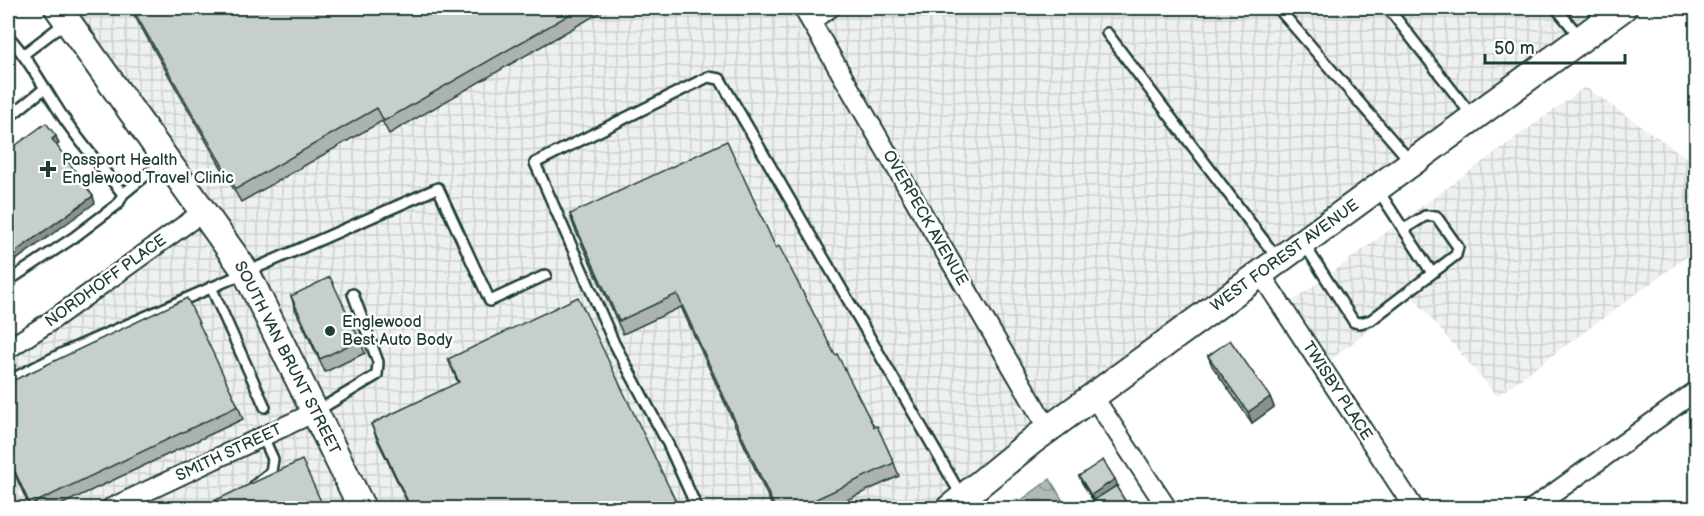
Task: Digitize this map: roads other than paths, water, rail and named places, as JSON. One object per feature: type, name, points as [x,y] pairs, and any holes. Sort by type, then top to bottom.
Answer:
[{"type":"street","points":[[807,14],[830,8]]},
{"type":"street","name":"WEST FOREST AVENUE","points":[[966,499],[1040,435],[1623,8]]},
{"type":"street","name":"SOUTH VAN BRUNT STREET","points":[[63,14],[246,272],[362,508]]},
{"type":"street","name":"OVERPECK AVENUE","points":[[807,14],[1040,435]]},
{"type":"street","name":"NORDHOFF PLACE","points":[[8,349],[51,321],[204,211]]},
{"type":"street","name":"TWISBY PLACE","points":[[1270,267],[1414,508]]},
{"type":"street","points":[[1533,508],[1696,391]]},
{"type":"street","points":[[1093,396],[1167,508]]},
{"type":"street","name":"SMITH STREET","points":[[111,508],[315,412]]},
{"type":"lane","points":[[1278,8],[1411,163]]},
{"type":"lane","points":[[1388,8],[1473,117]]},
{"type":"lane","points":[[1556,8],[1581,38]]},
{"type":"lane","points":[[24,54],[63,14]]},
{"type":"lane","points":[[1107,33],[1270,267]]},
{"type":"lane","points":[[8,36],[24,54],[70,127],[123,194]]},
{"type":"lane","points":[[697,508],[668,444],[614,343],[535,163],[708,77],[720,79],[966,499]]},
{"type":"lane","points":[[8,118],[44,89]]},
{"type":"lane","points":[[8,281],[73,238],[118,204],[123,194],[167,159]]},
{"type":"lane","points":[[8,381],[211,287],[438,188],[490,302],[546,275]]},
{"type":"lane","points":[[1377,188],[1432,273]]},
{"type":"lane","points":[[1303,242],[1354,322],[1360,323],[1371,320],[1456,255],[1458,247],[1436,216],[1425,216],[1404,229]]},
{"type":"lane","points":[[211,287],[265,407]]},
{"type":"lane","points":[[315,412],[377,375],[378,362],[353,294]]},
{"type":"lane","points":[[249,487],[271,472],[273,459],[264,437]]},
{"type":"water","points":[[1050,479],[1067,508],[1023,508],[1019,502]]},
{"type":"place","name":"Passport Health Englewood Travel Clinic","points":[[48,169]]},
{"type":"place","name":"Englewood Best Auto Body","points":[[330,331]]}]
